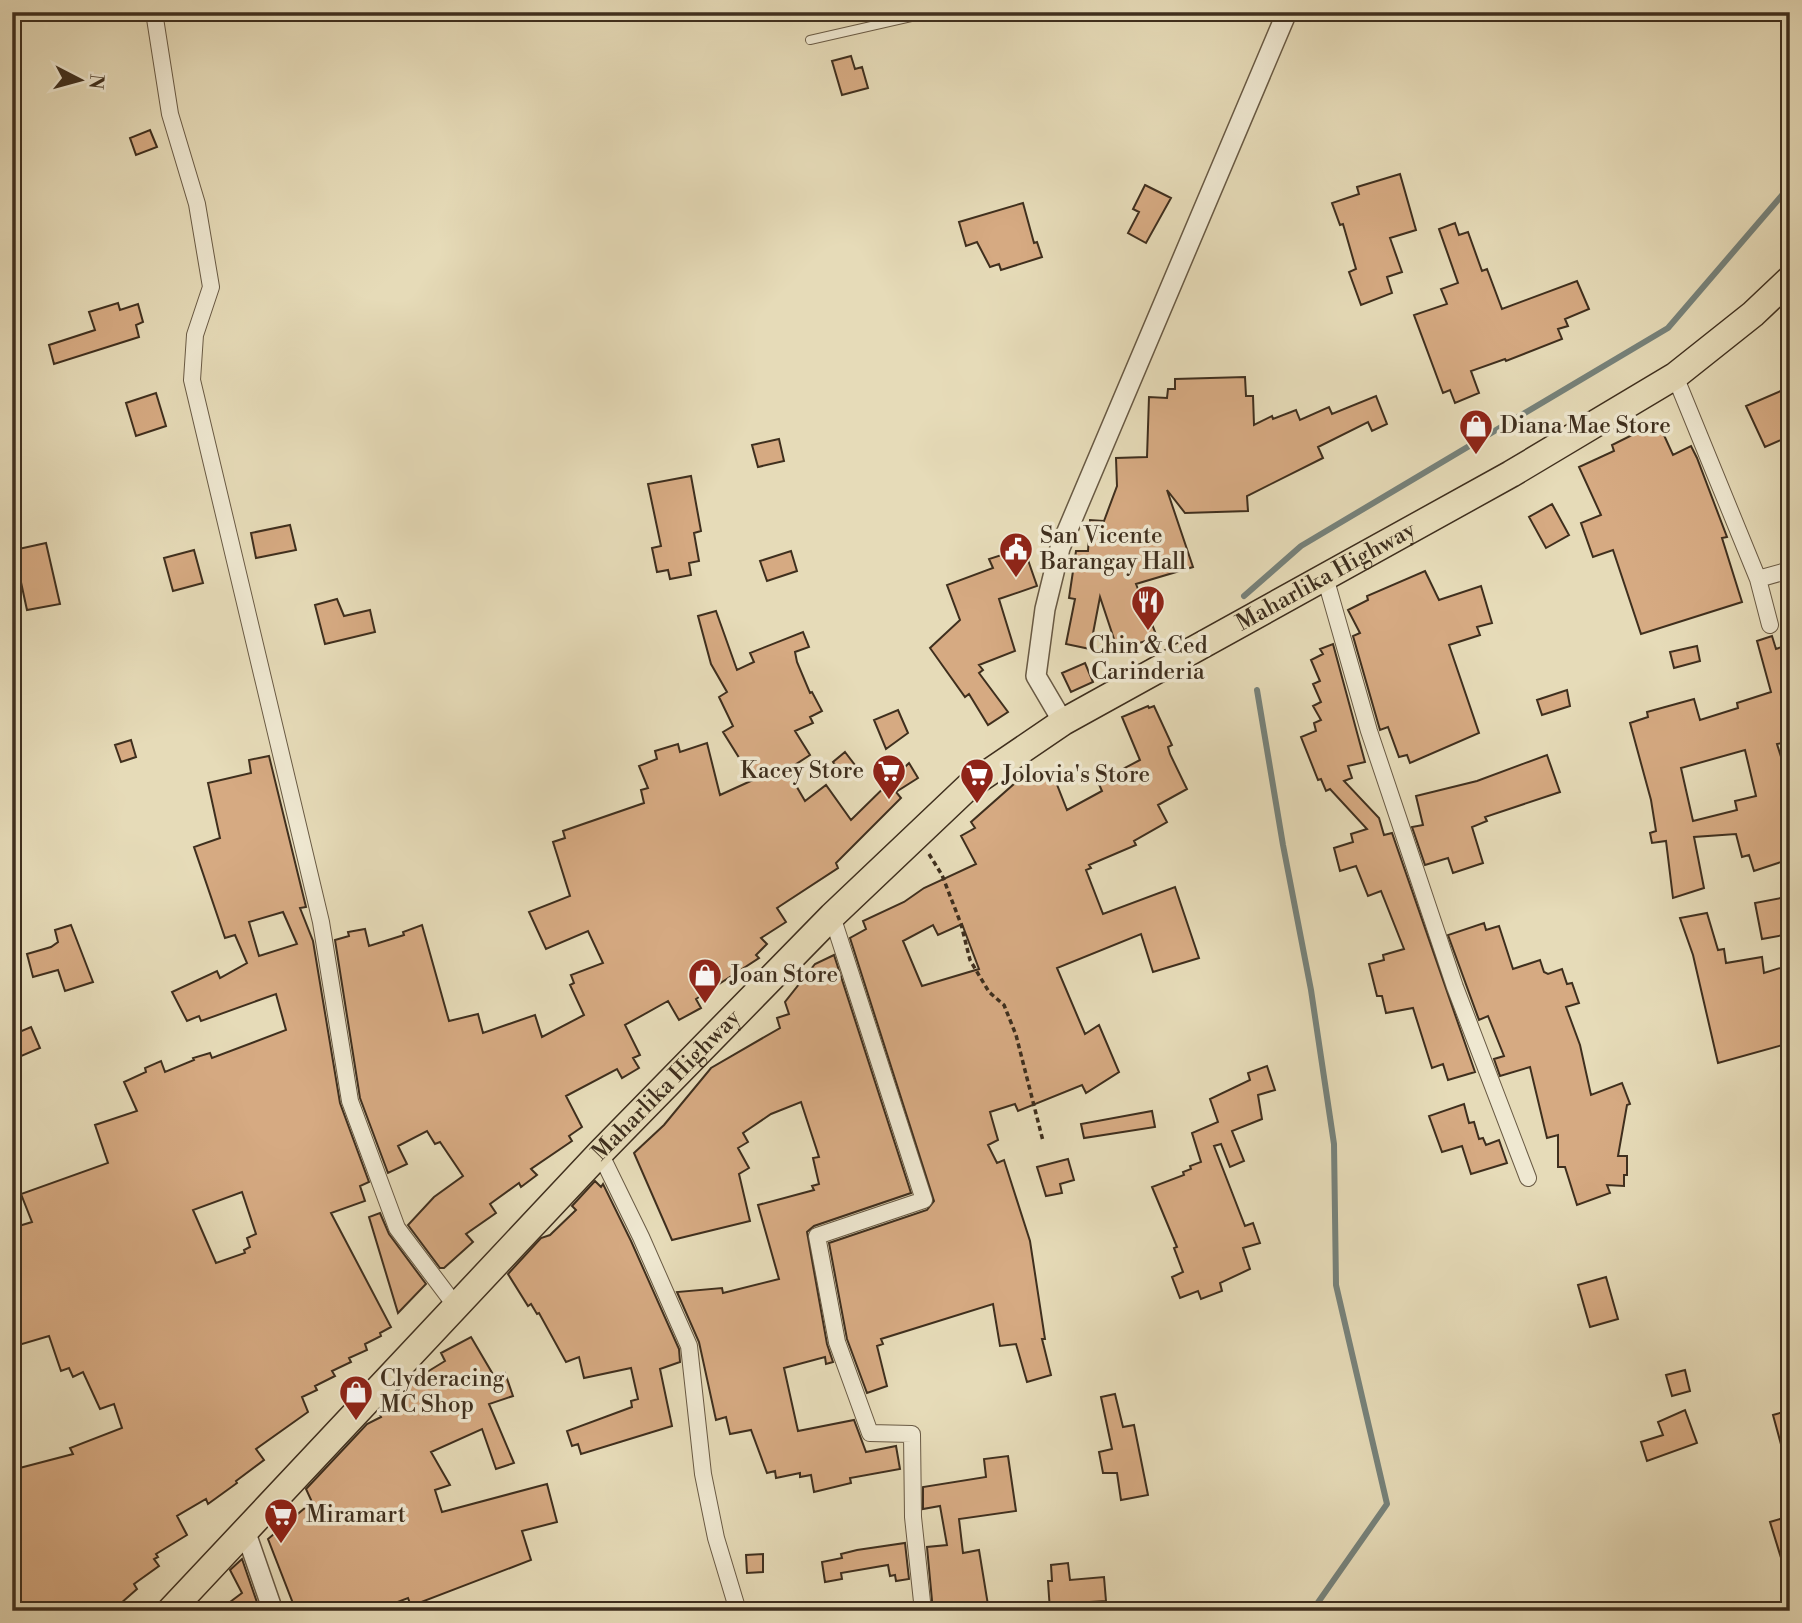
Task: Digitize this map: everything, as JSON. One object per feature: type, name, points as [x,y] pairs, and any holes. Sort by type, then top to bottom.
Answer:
[{"type":"highway","name":"Maharlika Highway","points":[[170,1611],[600,1153],[832,916],[915,834],[969,786],[1063,722],[1511,474],[1675,376],[1753,314],[1790,279]]},
{"type":"street","points":[[154,12],[170,114],[197,204],[211,287],[195,335],[192,380],[321,922],[350,1101],[397,1228],[455,1305]]},
{"type":"street","points":[[1063,722],[1036,676],[1045,610],[1060,548],[1287,12]]},
{"type":"street","points":[[1675,376],[1758,579],[1770,625]]},
{"type":"street","points":[[1758,579],[1790,570]]},
{"type":"street","points":[[1325,577],[1369,731],[1455,987],[1528,1178]]},
{"type":"street","points":[[832,916],[924,1200],[817,1236],[837,1342],[870,1433],[912,1434],[913,1517],[923,1611]]},
{"type":"street","points":[[600,1153],[689,1346],[703,1474],[716,1538],[738,1611]]},
{"type":"street","points":[[246,1533],[273,1611]]},
{"type":"lane","points":[[810,40],[933,12]]},
{"type":"path","points":[[915,834],[942,875],[961,924],[970,960],[989,992],[1004,1005],[1016,1035],[1043,1141]]},
{"type":"building","points":[[851,56],[855,69],[862,67],[868,88],[842,95],[832,61]]},
{"type":"building","points":[[150,130],[157,147],[136,155],[130,138]]},
{"type":"building","points":[[1400,174],[1416,230],[1390,238],[1402,272],[1387,277],[1392,293],[1361,305],[1349,272],[1356,269],[1343,224],[1340,225],[1332,203],[1359,194],[1357,187]]},
{"type":"building","points":[[1145,185],[1171,198],[1146,243],[1128,233],[1139,212],[1133,209]]},
{"type":"building","points":[[1023,203],[1034,243],[1037,242],[1042,257],[1001,270],[999,264],[990,267],[977,242],[966,246],[959,222]]},
{"type":"building","points":[[1455,223],[1459,235],[1468,232],[1482,271],[1487,269],[1502,309],[1577,281],[1589,309],[1565,319],[1568,326],[1558,329],[1562,339],[1506,361],[1505,359],[1471,371],[1479,393],[1455,403],[1450,390],[1443,393],[1414,315],[1447,304],[1441,289],[1458,283],[1439,229]]},
{"type":"building","points":[[118,303],[120,310],[138,304],[143,322],[136,325],[139,337],[54,364],[49,345],[95,330],[89,312]]},
{"type":"building","points":[[1245,377],[1246,396],[1253,396],[1254,425],[1272,416],[1273,419],[1296,410],[1300,420],[1329,407],[1332,414],[1376,396],[1387,424],[1372,431],[1368,422],[1318,447],[1323,458],[1247,496],[1248,511],[1185,513],[1167,490],[1193,567],[1136,584],[1157,637],[1125,648],[1121,640],[1115,642],[1100,597],[1090,649],[1066,644],[1075,599],[1069,598],[1076,551],[1088,551],[1090,520],[1104,521],[1117,486],[1116,458],[1147,457],[1149,397],[1167,398],[1168,389],[1175,389],[1175,379]]},
{"type":"building","points":[[1790,387],[1790,436],[1765,447],[1746,406]]},
{"type":"building","points":[[156,393],[166,426],[136,436],[126,403]]},
{"type":"building","points":[[1658,422],[1673,455],[1691,446],[1697,458],[1727,537],[1722,538],[1742,602],[1641,634],[1613,550],[1593,557],[1581,523],[1601,515],[1579,467],[1614,451],[1612,445]]},
{"type":"building","points":[[779,439],[784,461],[758,467],[752,445]]},
{"type":"building","points":[[691,476],[701,531],[694,533],[699,561],[689,563],[691,575],[670,579],[668,570],[657,572],[652,548],[661,546],[648,484]]},
{"type":"building","points":[[1552,504],[1569,535],[1546,548],[1529,517]]},
{"type":"building","points":[[290,525],[296,550],[256,558],[251,533]]},
{"type":"building","points":[[46,543],[60,604],[27,610],[14,550]]},
{"type":"building","points":[[194,550],[203,583],[173,591],[164,558]]},
{"type":"building","points":[[1017,550],[1022,562],[1028,560],[1037,586],[999,599],[1015,651],[979,665],[983,670],[979,673],[1008,712],[988,725],[969,694],[965,697],[930,648],[960,620],[947,585],[993,568],[989,559]]},
{"type":"building","points":[[791,551],[797,571],[767,581],[760,561]]},
{"type":"building","points":[[1425,571],[1439,600],[1481,586],[1492,623],[1477,627],[1480,635],[1449,645],[1479,733],[1410,763],[1407,755],[1399,757],[1388,727],[1380,730],[1353,636],[1360,633],[1348,610],[1368,600],[1367,596]]},
{"type":"building","points":[[337,599],[344,616],[370,610],[375,632],[325,644],[315,605]]},
{"type":"building","points":[[716,611],[737,670],[754,662],[750,653],[803,632],[809,647],[795,652],[797,662],[810,693],[812,692],[822,711],[810,717],[813,723],[795,731],[810,755],[787,770],[805,801],[826,785],[851,820],[909,763],[918,778],[896,792],[901,798],[836,863],[838,868],[777,908],[786,922],[761,938],[767,944],[756,955],[759,958],[696,999],[701,1008],[679,1020],[668,1001],[625,1025],[640,1055],[633,1058],[639,1068],[622,1078],[617,1069],[566,1096],[582,1127],[569,1136],[572,1141],[531,1169],[537,1175],[521,1187],[519,1183],[490,1204],[496,1213],[466,1234],[473,1242],[444,1268],[440,1268],[408,1225],[434,1197],[463,1176],[440,1142],[435,1144],[427,1131],[398,1146],[407,1164],[388,1173],[360,1098],[335,940],[349,936],[348,932],[365,929],[369,946],[404,935],[403,932],[422,925],[449,1021],[478,1014],[483,1033],[535,1015],[542,1037],[584,1015],[570,985],[574,983],[571,975],[603,963],[588,931],[546,949],[529,912],[570,896],[553,842],[565,838],[563,831],[644,803],[641,790],[648,788],[639,766],[657,759],[655,751],[678,744],[680,752],[707,743],[720,795],[753,780],[723,732],[733,726],[719,697],[727,692],[711,664],[698,616]]},
{"type":"building","points":[[1772,636],[1776,649],[1790,644],[1790,742],[1777,744],[1790,786],[1790,859],[1754,871],[1749,855],[1742,857],[1736,834],[1694,837],[1704,888],[1673,898],[1666,841],[1652,843],[1650,833],[1656,831],[1651,800],[1630,723],[1648,717],[1647,712],[1694,699],[1700,720],[1738,708],[1737,703],[1771,692],[1757,641]],"holes":[[[1745,750],[1756,796],[1735,801],[1737,810],[1693,821],[1681,768]]]},
{"type":"building","points":[[1333,644],[1365,762],[1348,766],[1352,778],[1344,781],[1379,818],[1384,835],[1392,833],[1475,1072],[1448,1080],[1443,1064],[1432,1068],[1413,1008],[1386,1013],[1382,996],[1377,996],[1369,964],[1384,960],[1383,955],[1404,949],[1381,891],[1368,896],[1356,866],[1340,871],[1334,848],[1353,842],[1351,834],[1367,829],[1330,789],[1326,791],[1321,779],[1318,780],[1301,737],[1316,731],[1314,723],[1321,720],[1313,706],[1321,702],[1313,684],[1320,681],[1311,660],[1323,654],[1320,649]]},
{"type":"building","points":[[1697,646],[1700,661],[1674,668],[1670,652]]},
{"type":"building","points":[[1085,663],[1093,682],[1071,692],[1062,673]]},
{"type":"building","points":[[1567,690],[1570,706],[1542,715],[1537,700]]},
{"type":"building","points":[[1154,706],[1172,745],[1168,747],[1170,754],[1187,789],[1158,805],[1167,822],[1134,841],[1136,845],[1089,865],[1091,868],[1086,870],[1103,914],[1175,887],[1199,958],[1153,972],[1141,934],[1057,968],[1085,1034],[1099,1025],[1119,1072],[1086,1093],[1082,1085],[1018,1111],[1015,1104],[990,1112],[998,1140],[988,1145],[997,1163],[1004,1160],[1030,1241],[1045,1339],[1042,1339],[1051,1375],[1027,1382],[1016,1344],[1000,1346],[993,1304],[881,1339],[883,1344],[877,1346],[887,1386],[867,1393],[847,1339],[829,1243],[927,1210],[934,1201],[850,938],[866,929],[863,921],[976,864],[961,836],[975,828],[971,822],[1014,784],[1052,772],[1067,810],[1102,791],[1098,782],[1140,760],[1122,717]],"holes":[[[962,924],[979,969],[922,986],[903,941],[933,925],[938,935]]]},
{"type":"building","points":[[898,710],[908,733],[886,749],[874,720]]},
{"type":"building","points":[[131,740],[136,757],[121,762],[115,745]]},
{"type":"building","points":[[845,752],[858,769],[845,778],[833,762]]},
{"type":"building","points":[[1547,755],[1560,792],[1485,817],[1487,821],[1472,827],[1483,863],[1453,873],[1448,858],[1425,865],[1412,827],[1423,825],[1416,796],[1477,781]]},
{"type":"building","points":[[269,756],[306,907],[300,908],[313,941],[340,1103],[369,1182],[360,1186],[365,1201],[331,1213],[391,1327],[365,1344],[367,1350],[349,1358],[351,1362],[332,1371],[335,1376],[315,1386],[317,1390],[302,1397],[308,1412],[256,1449],[264,1460],[208,1504],[206,1499],[177,1516],[187,1535],[156,1554],[158,1557],[154,1559],[159,1566],[134,1584],[137,1589],[120,1604],[108,1611],[12,1611],[12,1491],[18,1490],[12,1470],[73,1454],[70,1448],[122,1428],[114,1404],[100,1409],[83,1372],[73,1377],[69,1368],[61,1371],[49,1336],[12,1347],[12,1228],[32,1222],[21,1194],[108,1163],[95,1125],[137,1111],[124,1082],[146,1072],[145,1068],[161,1061],[165,1072],[194,1060],[193,1058],[210,1053],[212,1058],[286,1030],[276,994],[201,1021],[199,1016],[187,1021],[172,992],[217,971],[220,978],[247,963],[235,935],[225,938],[194,847],[220,838],[208,783],[251,773],[249,760]],"holes":[[[283,912],[297,944],[259,956],[249,922]],[[242,1192],[256,1234],[247,1238],[250,1247],[244,1250],[245,1253],[216,1263],[193,1210]]]},
{"type":"building","points":[[1781,898],[1789,934],[1762,939],[1755,903]]},
{"type":"building","points":[[1707,913],[1718,950],[1724,949],[1726,963],[1762,957],[1764,973],[1790,965],[1790,1043],[1718,1063],[1693,955],[1680,918]]},
{"type":"building","points":[[1484,923],[1486,930],[1499,926],[1513,969],[1540,960],[1544,972],[1548,974],[1562,969],[1567,984],[1572,983],[1579,1003],[1566,1007],[1580,1045],[1591,1095],[1622,1083],[1630,1104],[1627,1105],[1618,1156],[1627,1156],[1627,1175],[1624,1175],[1624,1186],[1607,1185],[1610,1193],[1577,1205],[1565,1167],[1558,1167],[1558,1135],[1547,1138],[1530,1067],[1500,1076],[1494,1059],[1504,1056],[1488,1016],[1479,1020],[1448,935]]},
{"type":"building","points":[[71,925],[93,982],[65,991],[58,970],[33,977],[27,954],[51,947],[58,942],[55,930]]},
{"type":"building","points":[[834,955],[911,1193],[814,1226],[807,1232],[827,1344],[833,1362],[826,1364],[825,1357],[784,1368],[798,1431],[854,1420],[866,1452],[896,1446],[900,1469],[850,1478],[851,1483],[814,1492],[811,1475],[800,1477],[800,1473],[776,1478],[775,1471],[767,1473],[751,1430],[730,1434],[726,1417],[716,1420],[699,1342],[677,1292],[722,1288],[723,1293],[779,1279],[758,1205],[814,1190],[812,1186],[819,1184],[813,1158],[819,1157],[801,1102],[771,1114],[743,1133],[748,1142],[738,1148],[749,1168],[739,1174],[750,1221],[672,1240],[634,1153],[664,1125],[711,1068],[780,1028],[777,1018],[789,1014],[785,1002],[815,964]]},
{"type":"building","points":[[31,1027],[40,1048],[19,1057],[12,1035]]},
{"type":"building","points":[[1267,1066],[1275,1090],[1258,1095],[1262,1119],[1232,1131],[1244,1161],[1230,1167],[1221,1144],[1214,1146],[1245,1226],[1253,1223],[1260,1243],[1243,1248],[1250,1269],[1220,1283],[1222,1291],[1201,1299],[1198,1291],[1180,1298],[1172,1277],[1183,1272],[1174,1248],[1177,1247],[1152,1187],[1184,1175],[1183,1172],[1191,1169],[1190,1166],[1201,1162],[1192,1133],[1218,1122],[1210,1099],[1250,1080],[1248,1073]]},
{"type":"building","points":[[1464,1104],[1469,1123],[1474,1122],[1479,1139],[1483,1138],[1486,1145],[1499,1140],[1507,1163],[1471,1174],[1462,1146],[1442,1152],[1429,1116]]},
{"type":"building","points":[[1152,1111],[1155,1127],[1084,1138],[1081,1124]]},
{"type":"building","points":[[1068,1159],[1074,1180],[1060,1184],[1062,1193],[1046,1196],[1037,1167]]},
{"type":"building","points":[[595,1181],[601,1187],[603,1184],[631,1241],[679,1349],[680,1362],[660,1369],[672,1426],[581,1454],[578,1444],[572,1446],[567,1431],[632,1407],[631,1401],[638,1399],[631,1368],[584,1378],[579,1357],[566,1362],[539,1313],[537,1314],[531,1304],[528,1306],[508,1274],[541,1238],[550,1235],[576,1210],[572,1206]]},
{"type":"building","points":[[380,1213],[389,1234],[426,1284],[398,1313],[369,1217]]},
{"type":"building","points":[[1606,1277],[1618,1319],[1590,1327],[1578,1285]]},
{"type":"building","points":[[471,1337],[494,1376],[505,1373],[513,1396],[489,1404],[514,1463],[496,1469],[482,1429],[431,1452],[450,1485],[435,1490],[442,1512],[547,1484],[557,1522],[522,1531],[531,1560],[411,1606],[408,1598],[374,1611],[296,1611],[268,1539],[312,1502],[306,1489],[367,1424],[381,1417],[378,1412],[401,1388],[445,1361],[441,1353]]},
{"type":"building","points":[[1685,1370],[1690,1391],[1672,1396],[1666,1375]]},
{"type":"building","points":[[1115,1394],[1123,1427],[1134,1425],[1148,1495],[1121,1500],[1117,1473],[1103,1473],[1099,1452],[1112,1449],[1101,1397]]},
{"type":"building","points":[[1685,1410],[1697,1443],[1647,1461],[1641,1442],[1663,1435],[1658,1422]]},
{"type":"building","points":[[1790,1410],[1790,1459],[1785,1459],[1773,1415]]},
{"type":"building","points":[[1008,1456],[1016,1511],[959,1519],[963,1553],[979,1550],[989,1611],[933,1611],[927,1547],[947,1545],[940,1506],[923,1509],[923,1487],[986,1477],[984,1459]]},
{"type":"building","points":[[1790,1516],[1790,1574],[1786,1574],[1770,1522]]},
{"type":"building","points":[[905,1543],[909,1579],[896,1581],[895,1575],[890,1576],[888,1565],[841,1573],[842,1579],[825,1582],[822,1562],[842,1558],[841,1554],[857,1550]]},
{"type":"building","points":[[763,1554],[763,1572],[747,1573],[746,1555]]},
{"type":"building","points":[[242,1559],[260,1611],[218,1611],[242,1593],[230,1570]]},
{"type":"building","points":[[1068,1563],[1070,1580],[1104,1577],[1106,1601],[1074,1603],[1075,1611],[1050,1611],[1048,1581],[1052,1581],[1051,1565]]},
{"type":"waterway","points":[[1244,596],[1301,546],[1668,328],[1790,186]]},
{"type":"waterway","points":[[1257,690],[1311,990],[1334,1144],[1336,1285],[1387,1504],[1312,1611]]},
{"type":"place","name":"Diana Mae Store","points":[[1476,456]]},
{"type":"place","name":"San Vicente Barangay Hall","points":[[1016,579]]},
{"type":"place","name":"Chin & Ced Carinderia","points":[[1148,632]]},
{"type":"place","name":"Kacey Store","points":[[889,801]]},
{"type":"place","name":"Jolovia's Store","points":[[977,805]]},
{"type":"place","name":"Joan Store","points":[[705,1005]]},
{"type":"place","name":"Clyderacing MC Shop","points":[[356,1422]]},
{"type":"place","name":"Miramart","points":[[281,1545]]}]
